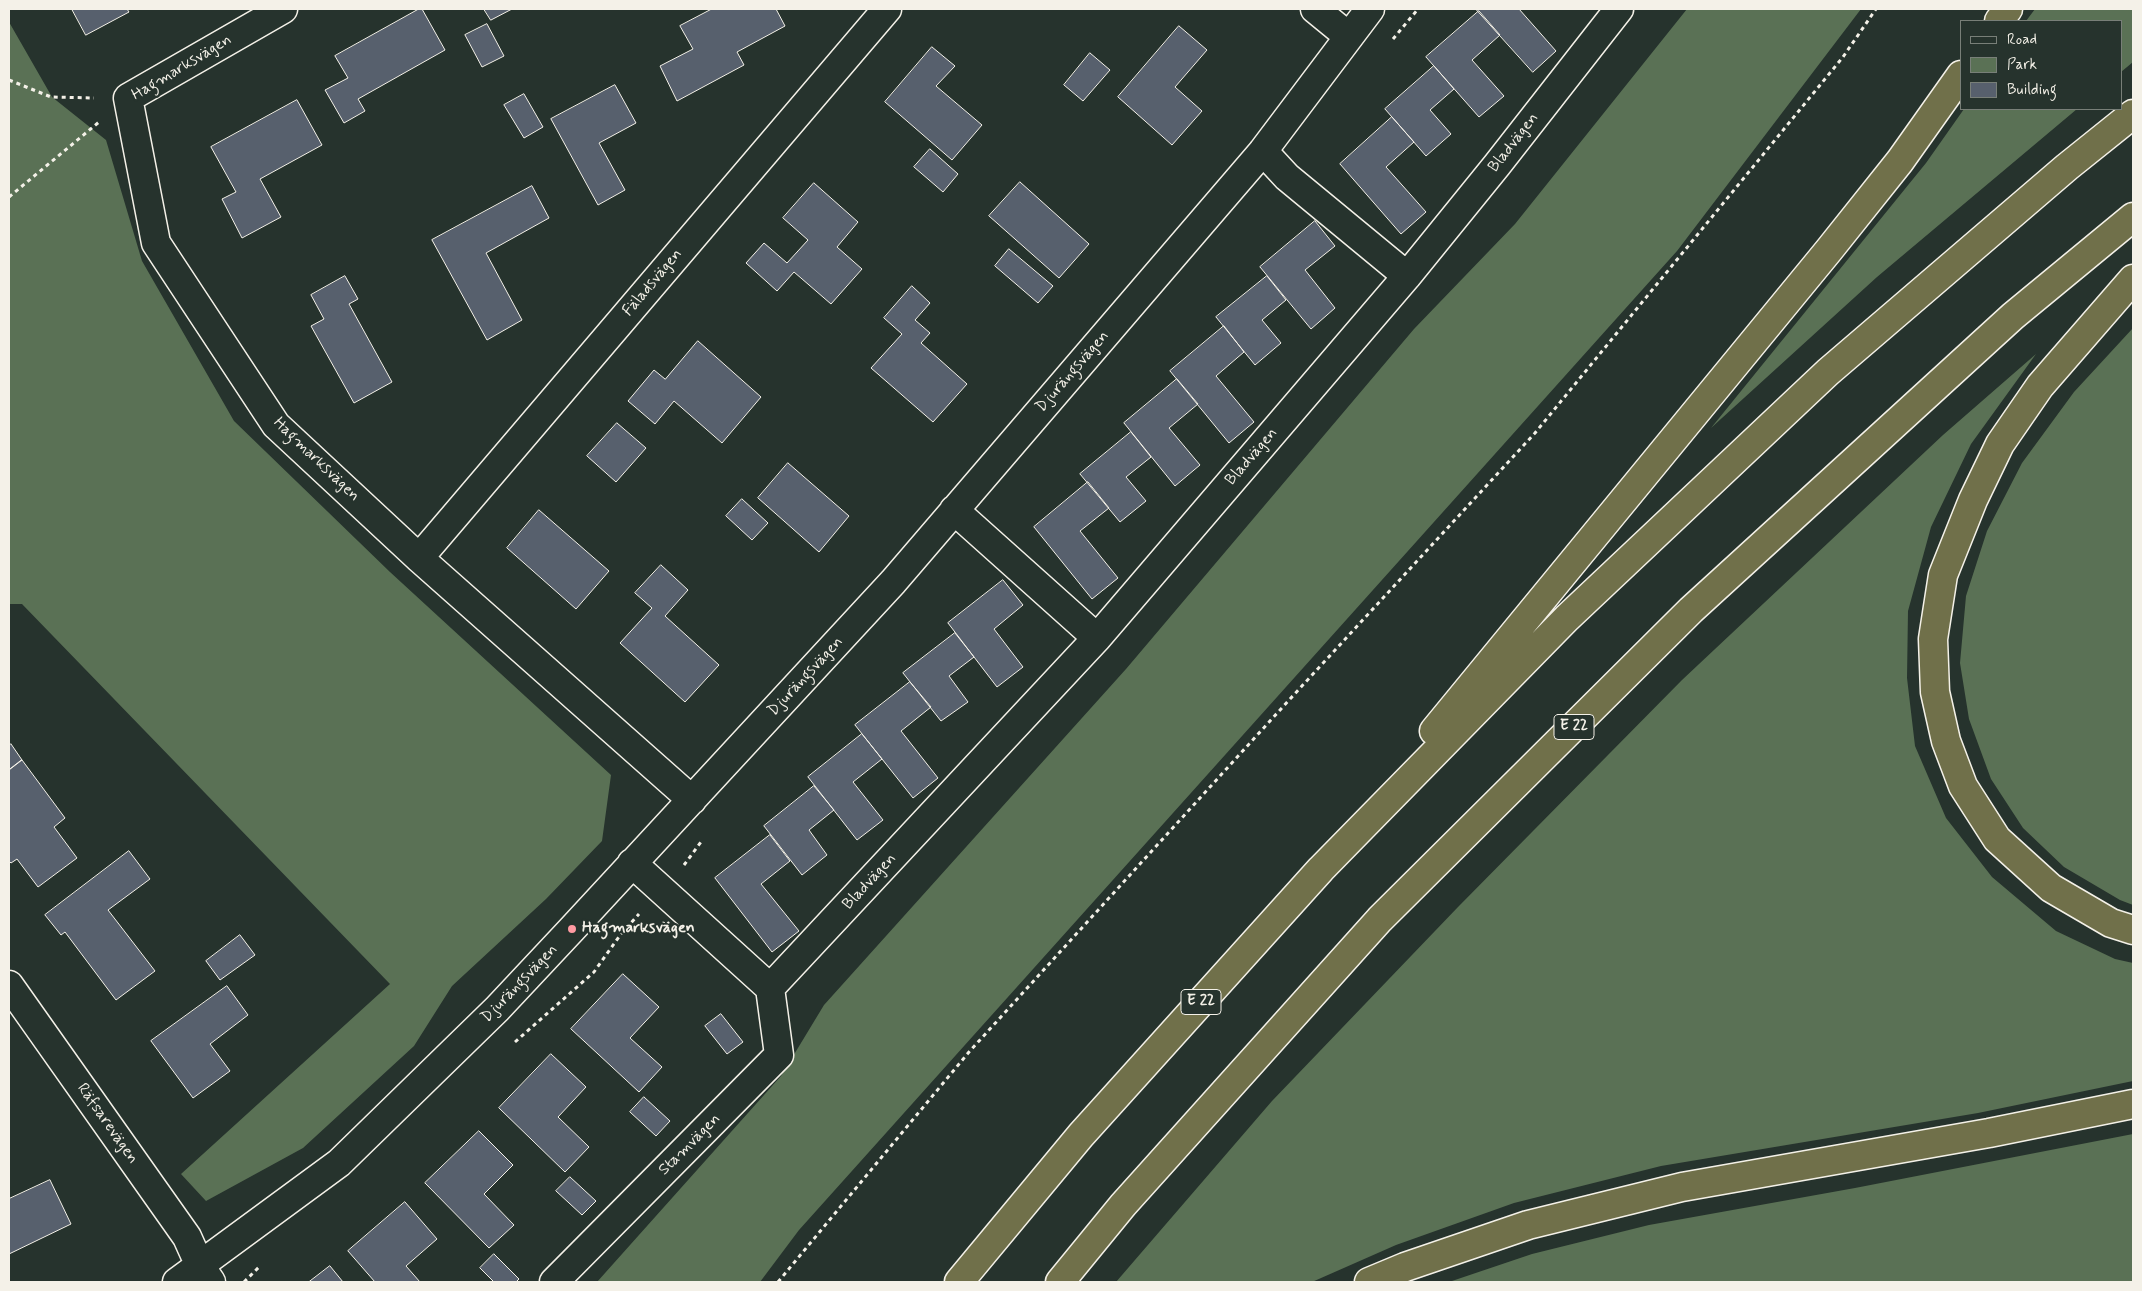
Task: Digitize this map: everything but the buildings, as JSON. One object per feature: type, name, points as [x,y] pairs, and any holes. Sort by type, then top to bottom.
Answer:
[{"type":"highway","points":[[2000,20],[2008,9]]},
{"type":"highway","points":[[1321,869],[1829,250],[1900,161],[1960,76]]},
{"type":"highway","name":"E 22","points":[[958,1282],[1081,1135],[1321,869],[1567,618],[1828,372],[2067,167],[2133,114]]},
{"type":"highway","name":"E 22","points":[[1060,1282],[1123,1205],[1380,919],[1676,624],[2013,316],[2133,217]]},
{"type":"highway","points":[[2133,278],[2040,386],[2000,444],[1973,500],[1943,575],[1933,639],[1935,692],[1946,741],[1963,786],[1997,839],[2051,888],[2111,923],[2133,930]]},
{"type":"highway","points":[[1369,1282],[1404,1267],[1528,1225],[1682,1187],[1989,1133],[2133,1104]]},
{"type":"street","name":"Hagmarksvägen","points":[[283,9],[128,98],[156,243],[276,425],[420,558],[692,800]]},
{"type":"street","name":"Fäladsvägen","points":[[420,558],[887,9]]},
{"type":"street","points":[[1315,9],[1348,36]]},
{"type":"street","name":"Djurängsvägen","points":[[177,1282],[206,1274],[339,1163],[497,1010],[893,582],[1264,151],[1370,9]]},
{"type":"street","name":"Bladvägen","points":[[770,988],[1097,638],[1407,276],[1619,9]]},
{"type":"street","points":[[1264,151],[1286,176],[1407,276]]},
{"type":"street","points":[[954,510],[1097,638]]},
{"type":"street","points":[[632,863],[770,988]]},
{"type":"street","name":"Räfsarevägen","points":[[9,985],[187,1237],[206,1274]]},
{"type":"street","name":"Stamvägen","points":[[554,1282],[779,1055],[770,988]]},
{"type":"path","points":[[778,1282],[969,1052],[1283,706],[1535,433],[1843,57],[1876,9]]},
{"type":"path","points":[[9,80],[52,97],[128,98]]},
{"type":"path","points":[[9,197],[128,98]]},
{"type":"green space","points":[[1687,9],[1861,9],[1677,251],[799,1230],[760,1282],[597,1282],[781,1076],[824,1005],[1126,669],[1414,329],[1515,224]]},
{"type":"green space","points":[[2035,9],[2133,9],[2133,62],[2122,71],[2122,20],[2027,20]]},
{"type":"green space","points":[[9,22],[52,97],[106,140],[142,261],[234,421],[390,572],[611,775],[602,841],[546,899],[452,986],[414,1046],[303,1148],[206,1201],[181,1174],[390,984],[22,604],[9,604]]},
{"type":"green space","points":[[1963,110],[2076,110],[1877,277],[1711,428],[1926,163]]},
{"type":"green space","points":[[2133,328],[2133,905],[2120,900],[2064,867],[2023,828],[1991,779],[1969,719],[1960,663],[1966,596],[1987,531],[2022,463],[2074,392]]},
{"type":"green space","points":[[2036,354],[1971,444],[1931,527],[1908,611],[1907,678],[1915,746],[1946,818],[1992,877],[2056,931],[2115,959],[2133,963],[2133,1081],[1978,1113],[1661,1166],[1514,1203],[1396,1245],[1312,1282],[1116,1282],[1272,1101],[1458,907],[1682,680],[1943,435]]},
{"type":"green space","points":[[2133,1134],[2133,1282],[1449,1282],[1532,1254],[1649,1225],[1855,1188]]},
{"type":"place","name":"Hagmarksvägen","points":[[572,929]]}]
